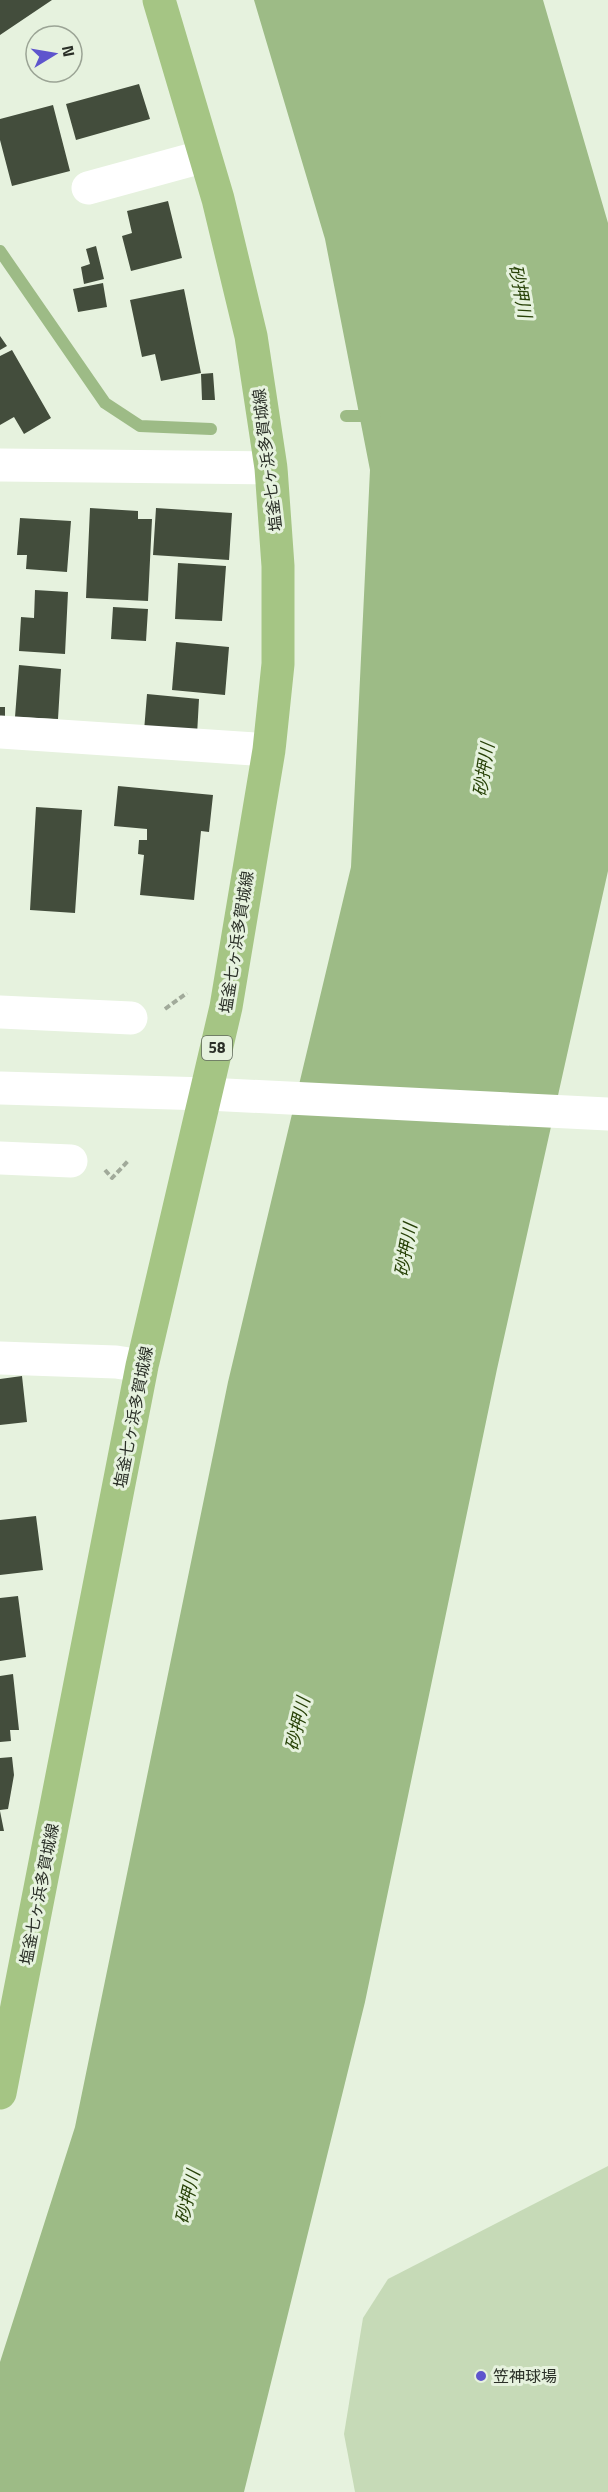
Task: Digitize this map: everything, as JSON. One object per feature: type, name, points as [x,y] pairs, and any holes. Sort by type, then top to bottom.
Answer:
[{"type":"main road","name":"塩釜七ヶ浜多賀城線","points":[[0,2093],[142,1366],[226,1007],[269,750],[278,664],[278,566],[271,468],[251,336],[218,199],[159,0]]},
{"type":"street","points":[[88,188],[205,156]]},
{"type":"street","points":[[0,466],[271,468]]},
{"type":"street","points":[[0,732],[269,750]]},
{"type":"street","points":[[0,1012],[131,1018]]},
{"type":"street","points":[[0,1088],[207,1094],[602,1114]]},
{"type":"street","points":[[0,1158],[71,1161]]},
{"type":"street","points":[[0,1358],[116,1362],[142,1366]]},
{"type":"path","points":[[118,1172],[129,1160]]},
{"type":"shaded area","name":"笠神球場","points":[[608,2166],[608,2492],[355,2492],[344,2434],[363,2318],[388,2279]]},
{"type":"water","name":"砂押川","points":[[254,0],[543,0],[608,223],[608,871],[497,1369],[365,2002],[244,2492],[0,2492],[0,2362],[75,2127],[228,1382],[351,867],[370,470],[325,239]]},
{"type":"building","points":[[0,0],[52,0],[0,35]]},
{"type":"building","points":[[139,84],[150,119],[76,140],[66,104]]},
{"type":"building","points":[[53,105],[70,171],[12,186],[0,140],[0,119]]},
{"type":"building","points":[[168,201],[182,258],[131,271],[122,236],[132,233],[127,211]]},
{"type":"building","points":[[96,246],[104,279],[84,284],[81,267],[90,264],[86,249]]},
{"type":"building","points":[[103,283],[107,307],[78,312],[73,289]]},
{"type":"building","points":[[184,289],[201,373],[161,381],[155,354],[142,357],[130,300]]},
{"type":"building","points":[[0,336],[7,346],[0,350]]},
{"type":"building","points":[[12,350],[51,418],[24,434],[14,417],[0,425],[0,356]]},
{"type":"building","points":[[213,373],[215,400],[202,400],[201,374]]},
{"type":"building","points":[[90,508],[138,511],[138,519],[152,519],[148,601],[86,598]]},
{"type":"building","points":[[156,508],[232,513],[229,560],[153,555]]},
{"type":"building","points":[[20,518],[71,521],[67,572],[26,569],[27,555],[17,555]]},
{"type":"building","points":[[178,563],[226,566],[222,621],[175,619]]},
{"type":"building","points":[[35,590],[68,592],[65,654],[19,651],[21,617],[34,618]]},
{"type":"building","points":[[113,607],[148,609],[146,641],[111,639]]},
{"type":"building","points":[[176,642],[229,647],[225,695],[172,690]]},
{"type":"building","points":[[19,665],[61,669],[58,719],[15,717]]},
{"type":"building","points":[[147,694],[199,699],[197,735],[144,731]]},
{"type":"building","points":[[0,707],[5,707],[5,718],[0,718]]},
{"type":"building","points":[[118,786],[213,795],[209,832],[201,831],[194,900],[140,895],[144,855],[138,854],[139,840],[147,840],[147,829],[114,826]]},
{"type":"building","points":[[36,807],[82,810],[75,913],[30,910]]},
{"type":"building","points":[[22,1376],[27,1422],[0,1425],[0,1379]]},
{"type":"building","points":[[36,1516],[43,1570],[0,1575],[0,1520]]},
{"type":"building","points":[[18,1596],[26,1657],[0,1661],[0,1598]]},
{"type":"building","points":[[13,1674],[19,1730],[10,1730],[11,1741],[0,1742],[0,1676]]},
{"type":"building","points":[[12,1757],[14,1775],[8,1809],[0,1810],[0,1758]]},
{"type":"building","points":[[0,1811],[4,1831],[0,1831]]},
{"type":"waterway","points":[[0,251],[105,403],[140,426],[211,429]]},
{"type":"waterway","points":[[346,416],[375,416]]},
{"type":"place","name":"笠神球場","points":[[481,2376]]}]
